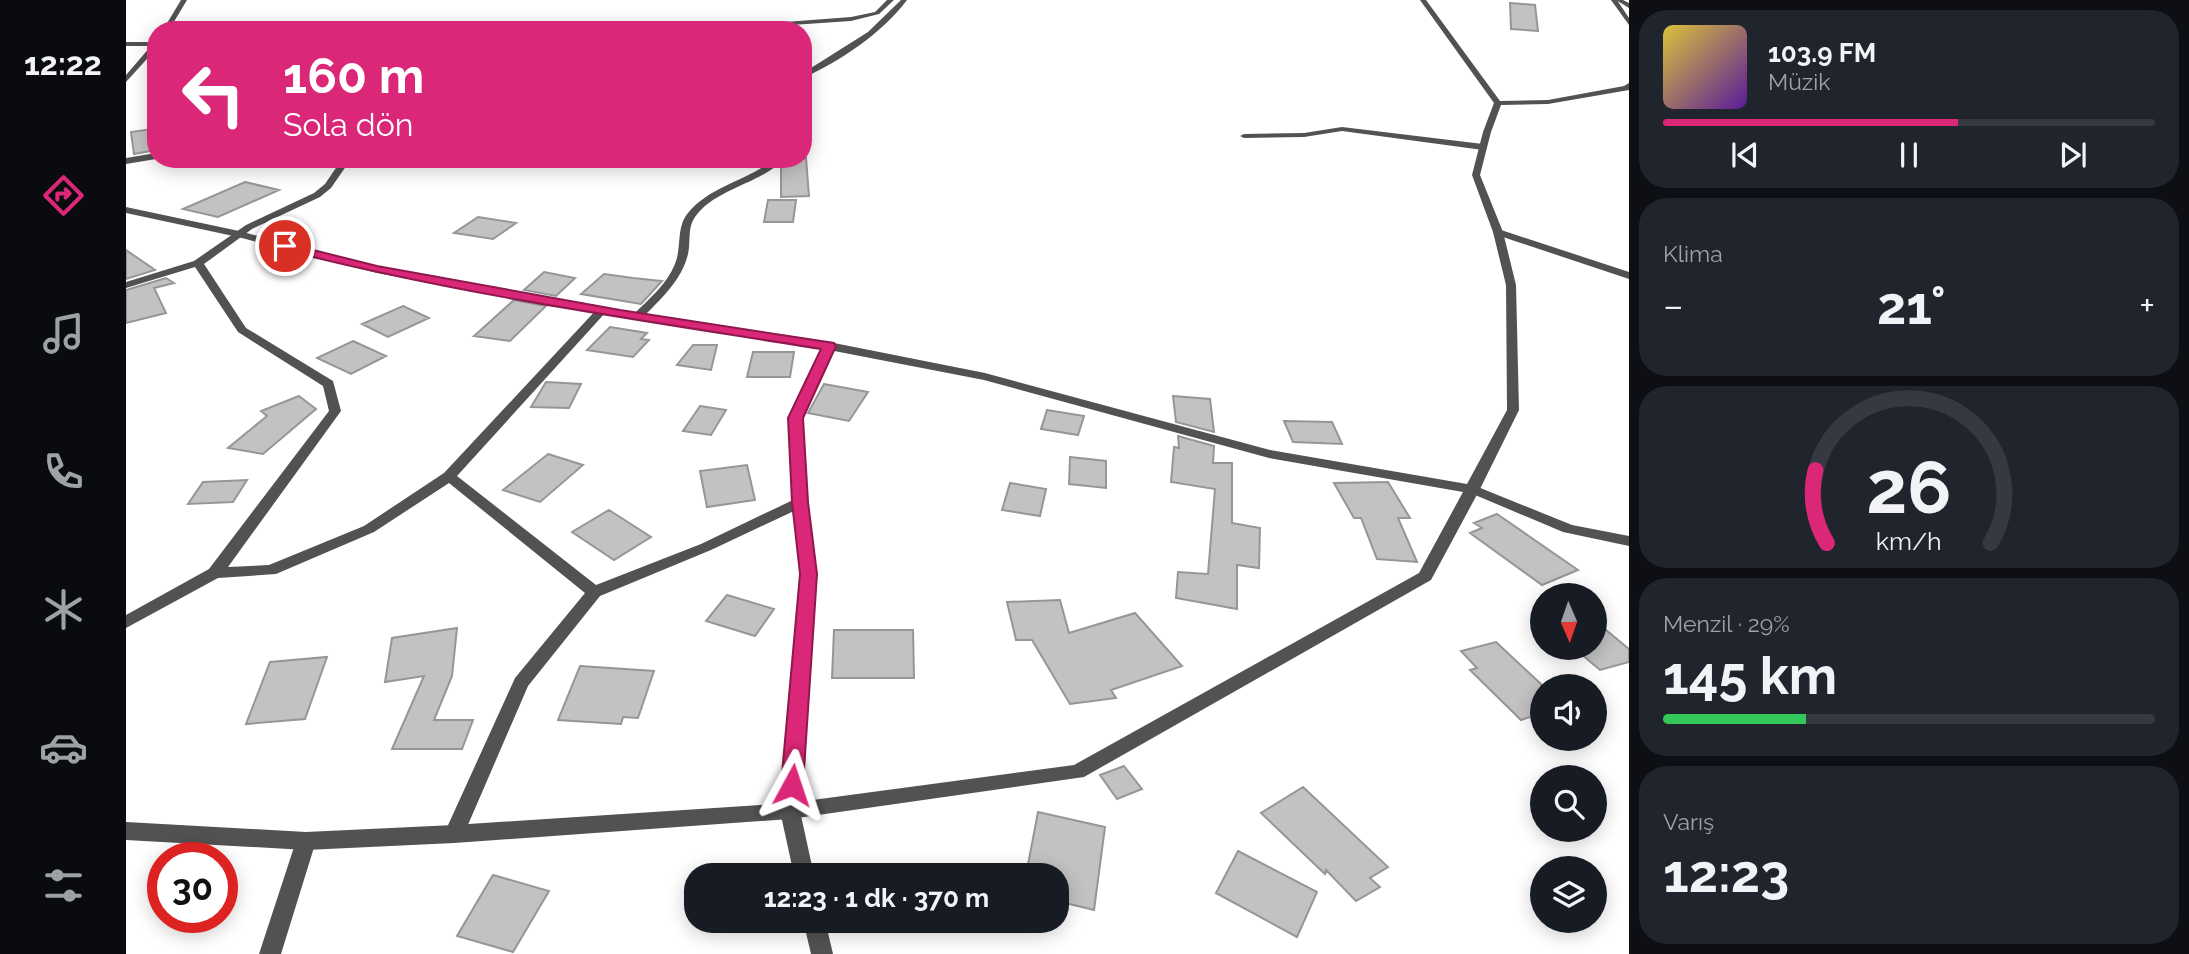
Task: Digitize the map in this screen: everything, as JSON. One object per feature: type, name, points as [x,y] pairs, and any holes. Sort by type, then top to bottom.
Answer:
[{"type":"street","points":[[171,21],[184,0]]},
{"type":"street","points":[[812,22],[851,19],[877,13],[891,0]]},
{"type":"street","points":[[812,71],[845,52],[895,12],[904,0]]},
{"type":"street","points":[[1423,0],[1498,103]]},
{"type":"street","points":[[1617,0],[1629,6]]},
{"type":"street","points":[[1617,0],[1629,23]]},
{"type":"street","points":[[126,44],[147,44]]},
{"type":"street","points":[[126,80],[147,55]]},
{"type":"street","points":[[1498,103],[1548,102],[1627,88],[1629,85]]},
{"type":"street","points":[[126,831],[306,841],[454,834],[790,811],[1077,772],[1425,576],[1513,410],[1511,285],[1498,232],[1476,175],[1498,103]]},
{"type":"street","points":[[1244,136],[1304,135],[1342,129],[1483,147]]},
{"type":"street","points":[[126,161],[147,158]]},
{"type":"street","points":[[126,285],[198,263],[239,234],[317,195],[328,186],[341,168]]},
{"type":"street","points":[[638,316],[665,288],[678,269],[684,254],[685,225],[692,213],[722,193],[770,168]]},
{"type":"street","points":[[126,210],[239,234],[377,270],[602,310],[830,346],[985,377],[1269,454],[1473,489],[1568,529],[1629,541]]},
{"type":"street","points":[[1498,232],[1629,276]]},
{"type":"street","points":[[126,622],[215,573],[335,411],[329,384],[242,330],[198,263]]},
{"type":"street","points":[[215,573],[271,570],[369,529],[449,476],[602,310]]},
{"type":"street","points":[[801,863],[790,811],[808,574],[800,502],[796,418],[830,346]]},
{"type":"street","points":[[449,476],[594,592]]},
{"type":"street","points":[[454,834],[522,683],[594,592],[706,547],[800,502]]},
{"type":"street","points":[[270,954],[306,841]]},
{"type":"street","points":[[817,933],[822,954]]},
{"type":"building","points":[[1510,3],[1535,5],[1538,31],[1511,29]]},
{"type":"building","points":[[147,130],[147,152],[134,154],[131,132]]},
{"type":"building","points":[[781,168],[807,168],[809,196],[781,197]]},
{"type":"building","points":[[245,182],[279,190],[218,217],[183,209]]},
{"type":"building","points":[[768,200],[796,200],[793,222],[764,222]]},
{"type":"building","points":[[478,217],[516,223],[493,239],[454,233]]},
{"type":"building","points":[[126,250],[155,270],[126,279]]},
{"type":"building","points":[[544,272],[575,278],[556,296],[524,290]]},
{"type":"building","points":[[604,274],[662,281],[641,304],[581,294]]},
{"type":"building","points":[[166,278],[174,283],[154,288],[166,313],[126,323],[126,290]]},
{"type":"building","points":[[514,300],[546,306],[510,341],[474,336]]},
{"type":"building","points":[[403,306],[429,318],[388,337],[362,324]]},
{"type":"building","points":[[610,327],[647,333],[641,339],[649,340],[633,357],[587,350]]},
{"type":"building","points":[[353,341],[386,356],[351,374],[317,358]]},
{"type":"building","points":[[693,345],[717,345],[711,370],[677,365]]},
{"type":"building","points":[[753,352],[794,352],[790,377],[747,377]]},
{"type":"building","points":[[546,382],[581,384],[569,408],[531,407]]},
{"type":"building","points":[[824,384],[868,392],[849,421],[808,413]]},
{"type":"building","points":[[299,396],[316,409],[263,454],[228,448],[267,416],[261,411]]},
{"type":"building","points":[[1173,396],[1210,399],[1214,432],[1176,422]]},
{"type":"building","points":[[700,406],[726,410],[711,435],[683,431]]},
{"type":"building","points":[[1047,410],[1084,416],[1078,435],[1041,429]]},
{"type":"building","points":[[1284,421],[1332,422],[1342,444],[1293,442]]},
{"type":"building","points":[[1178,436],[1214,446],[1213,463],[1232,463],[1232,523],[1260,528],[1259,568],[1237,565],[1237,609],[1176,598],[1178,572],[1208,574],[1215,489],[1171,482],[1174,447],[1179,448]]},
{"type":"building","points":[[548,454],[583,465],[540,502],[503,490]]},
{"type":"building","points":[[1070,457],[1106,461],[1106,488],[1069,484]]},
{"type":"building","points":[[747,465],[755,500],[707,507],[700,471]]},
{"type":"building","points":[[247,480],[233,502],[188,504],[203,482]]},
{"type":"building","points":[[1388,482],[1410,518],[1398,518],[1417,562],[1377,559],[1361,518],[1354,518],[1334,483]]},
{"type":"building","points":[[1010,483],[1046,489],[1040,516],[1002,510]]},
{"type":"building","points":[[609,510],[651,537],[614,560],[572,532]]},
{"type":"building","points":[[1497,514],[1578,570],[1547,583],[1539,583],[1470,533],[1482,528],[1474,523]]},
{"type":"building","points":[[727,595],[774,609],[755,636],[706,621]]},
{"type":"building","points":[[1060,600],[1069,633],[1135,613],[1182,666],[1111,690],[1116,698],[1070,704],[1032,640],[1016,640],[1007,602]]},
{"type":"building","points":[[457,628],[452,676],[434,720],[473,720],[462,749],[392,749],[424,676],[385,682],[392,638]]},
{"type":"building","points":[[834,630],[913,630],[914,678],[832,678]]},
{"type":"building","points":[[1607,631],[1629,649],[1629,662],[1600,670],[1588,660],[1607,660]]},
{"type":"building","points":[[1496,642],[1530,674],[1530,717],[1521,720],[1470,670],[1477,668],[1461,651]]},
{"type":"building","points":[[327,657],[305,719],[246,724],[270,662]]},
{"type":"building","points":[[580,666],[654,671],[638,718],[623,717],[621,724],[558,720]]},
{"type":"building","points":[[1124,766],[1142,789],[1117,799],[1100,775]]},
{"type":"building","points":[[1303,787],[1388,867],[1370,878],[1380,887],[1356,901],[1326,870],[1325,874],[1261,813]]},
{"type":"building","points":[[1038,812],[1105,827],[1094,910],[1069,904],[1069,863],[1028,863]]},
{"type":"building","points":[[1238,851],[1317,892],[1297,937],[1216,893]]},
{"type":"building","points":[[493,875],[549,891],[513,952],[457,936]]},
{"type":"route","points":[[285,246],[377,270],[620,313],[830,346],[796,418],[800,502],[808,574],[792,785]]}]
